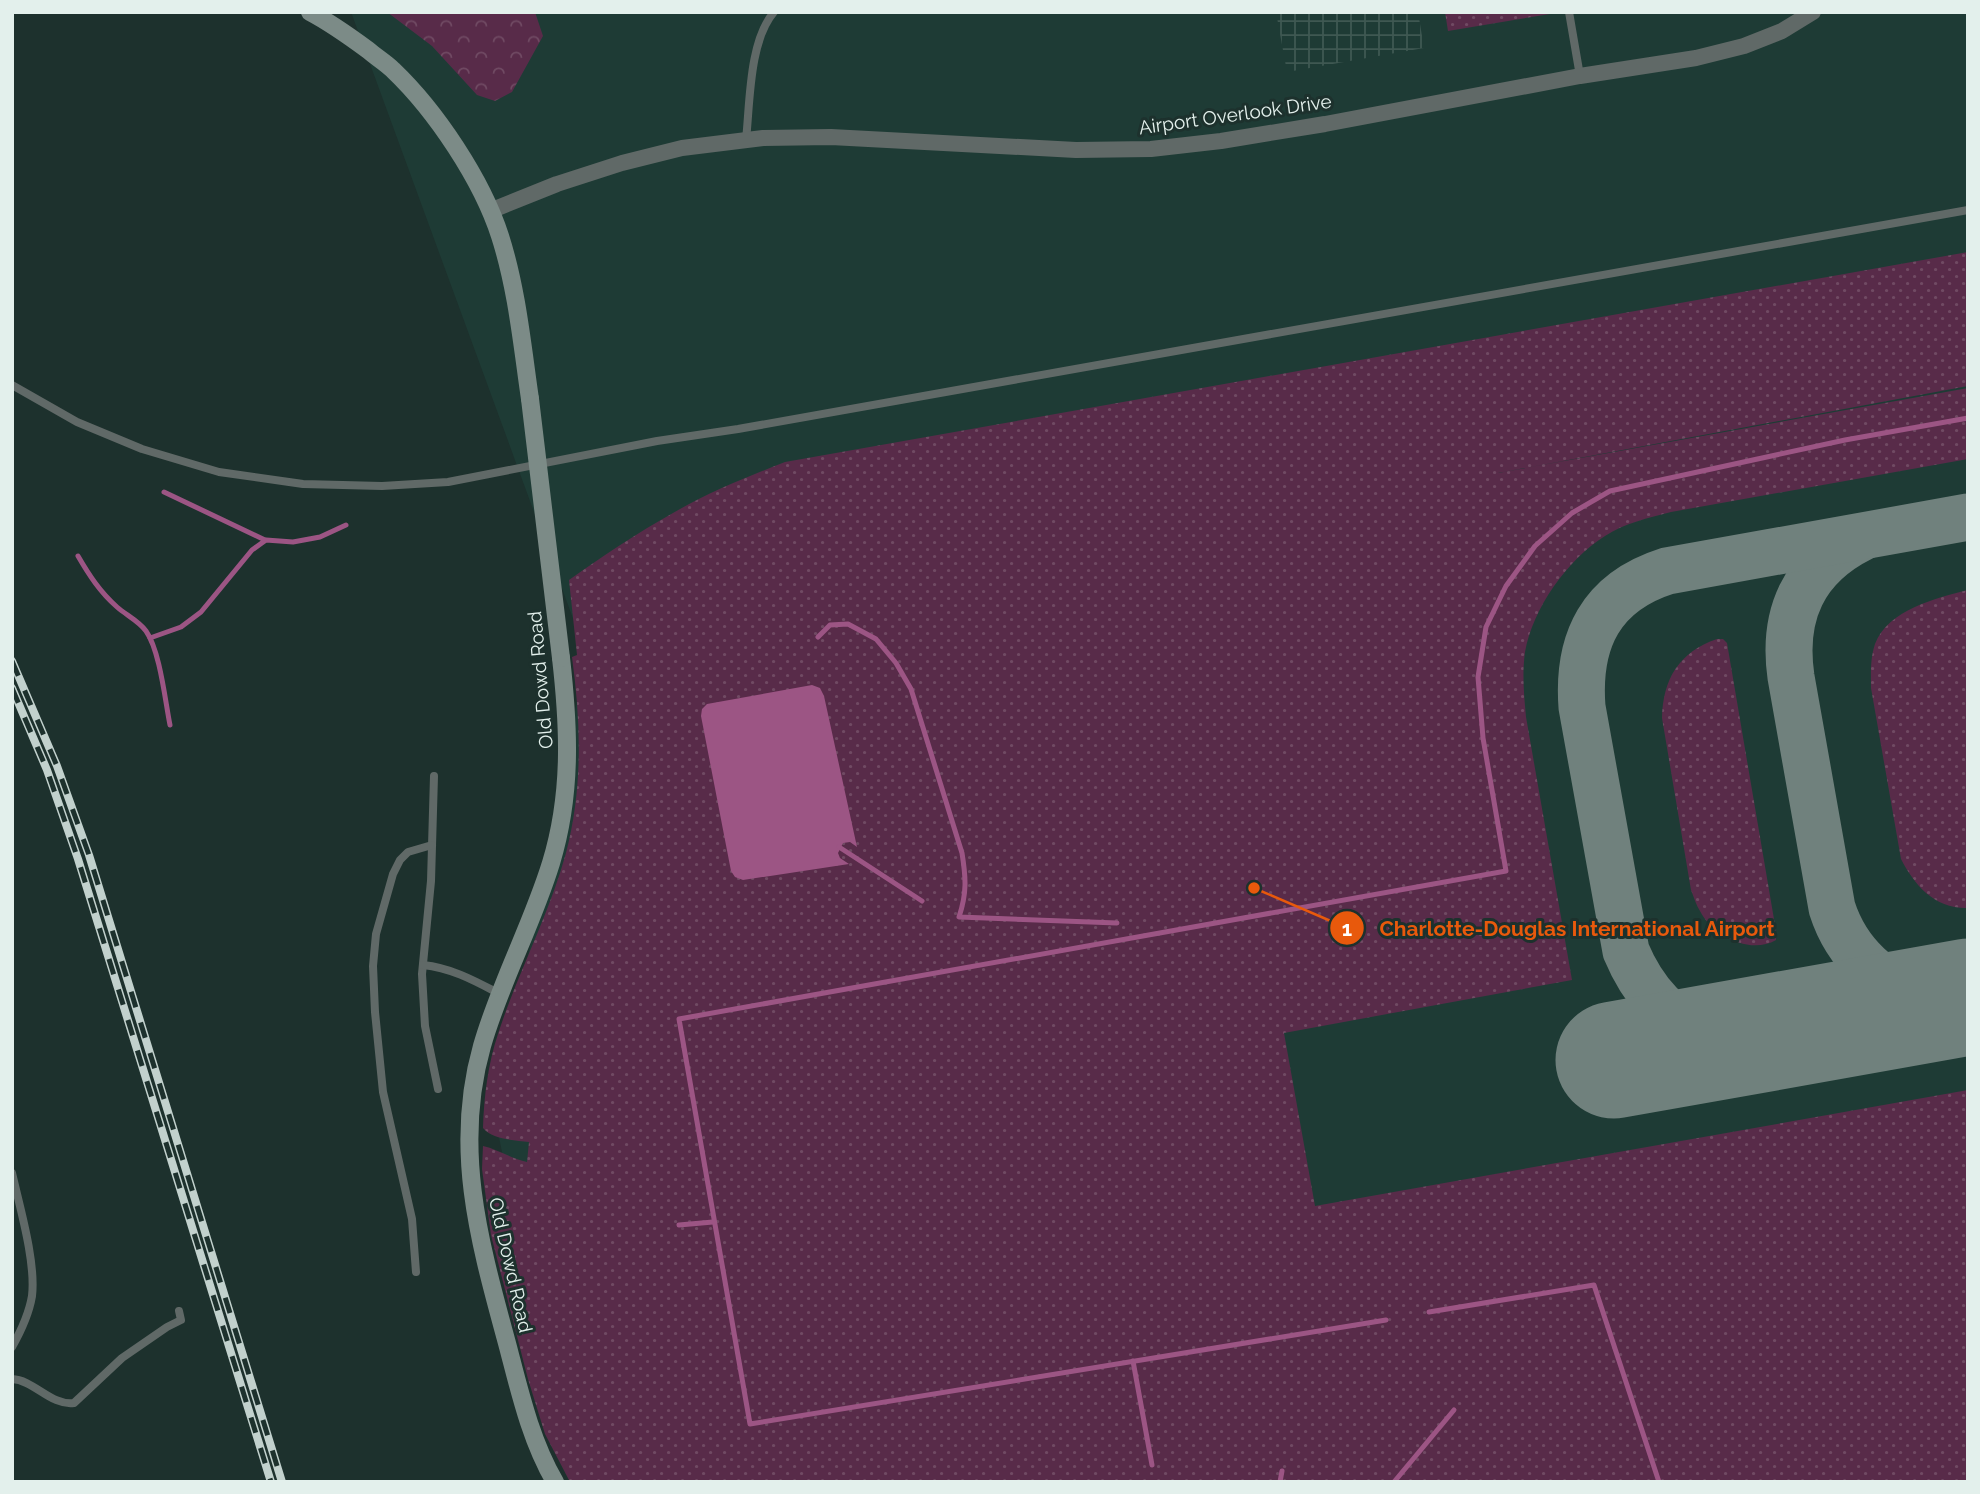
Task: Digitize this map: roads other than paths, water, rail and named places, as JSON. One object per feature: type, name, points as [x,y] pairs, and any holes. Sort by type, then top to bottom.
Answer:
[{"type":"street","name":"Old Dowd Road","points":[[310,12],[332,23],[393,69],[440,123],[473,176],[490,211],[500,236],[516,300],[561,658],[568,755],[566,793],[551,862],[482,1048],[469,1134],[471,1183],[484,1255],[532,1432],[555,1482]]},
{"type":"street","name":"Airport Overlook Drive","points":[[490,211],[557,184],[621,163],[682,148],[763,138],[831,137],[1076,150],[1152,149],[1221,141],[1580,76],[1696,58],[1744,46],[1782,31],[1812,12]]},
{"type":"lane","points":[[746,140],[753,62],[767,20],[774,12]]},
{"type":"lane","points":[[1569,12],[1580,76]]},
{"type":"lane","points":[[12,385],[77,422],[142,449],[219,472],[303,484],[382,486],[448,482],[657,441],[738,429],[1968,210]]},
{"type":"lane","points":[[434,776],[431,881],[423,965],[425,1026],[438,1089]]},
{"type":"lane","points":[[416,1272],[412,1219],[383,1092],[373,966],[376,934],[393,874],[400,860],[408,852],[432,845]]},
{"type":"lane","points":[[423,965],[442,967],[463,974],[500,994]]},
{"type":"lane","points":[[12,1174],[29,1255],[32,1297],[22,1331],[12,1347]]},
{"type":"lane","points":[[12,1379],[22,1379],[62,1402],[74,1403],[122,1358],[181,1320],[179,1311]]},
{"type":"waterway","points":[[1386,1320],[750,1424],[679,1019],[1506,871],[1483,738],[1478,677],[1486,627],[1506,586],[1535,546],[1572,513],[1610,491],[1845,440],[1968,418]]},
{"type":"waterway","points":[[164,492],[265,540]]},
{"type":"waterway","points":[[150,638],[181,627],[201,612],[252,550],[266,540],[293,542],[320,537],[346,525]]},
{"type":"waterway","points":[[78,556],[105,595],[140,624],[151,640],[170,725]]},
{"type":"waterway","points":[[818,637],[830,625],[848,624],[876,639],[896,663],[911,689],[962,853],[965,885],[959,917],[1117,923]]},
{"type":"waterway","points":[[839,847],[922,901]]},
{"type":"waterway","points":[[679,1225],[713,1222]]},
{"type":"waterway","points":[[1429,1312],[1594,1285],[1659,1482]]},
{"type":"waterway","points":[[1133,1361],[1152,1465]]},
{"type":"waterway","points":[[1394,1482],[1454,1410]]},
{"type":"waterway","points":[[1280,1482],[1282,1471]]},
{"type":"railway","points":[[12,661],[57,766],[89,855],[282,1482]]},
{"type":"railway","points":[[12,688],[47,770],[78,859],[271,1482]]},
{"type":"place","name":"Charlotte-Douglas International Airport","points":[[1254,888]]}]
